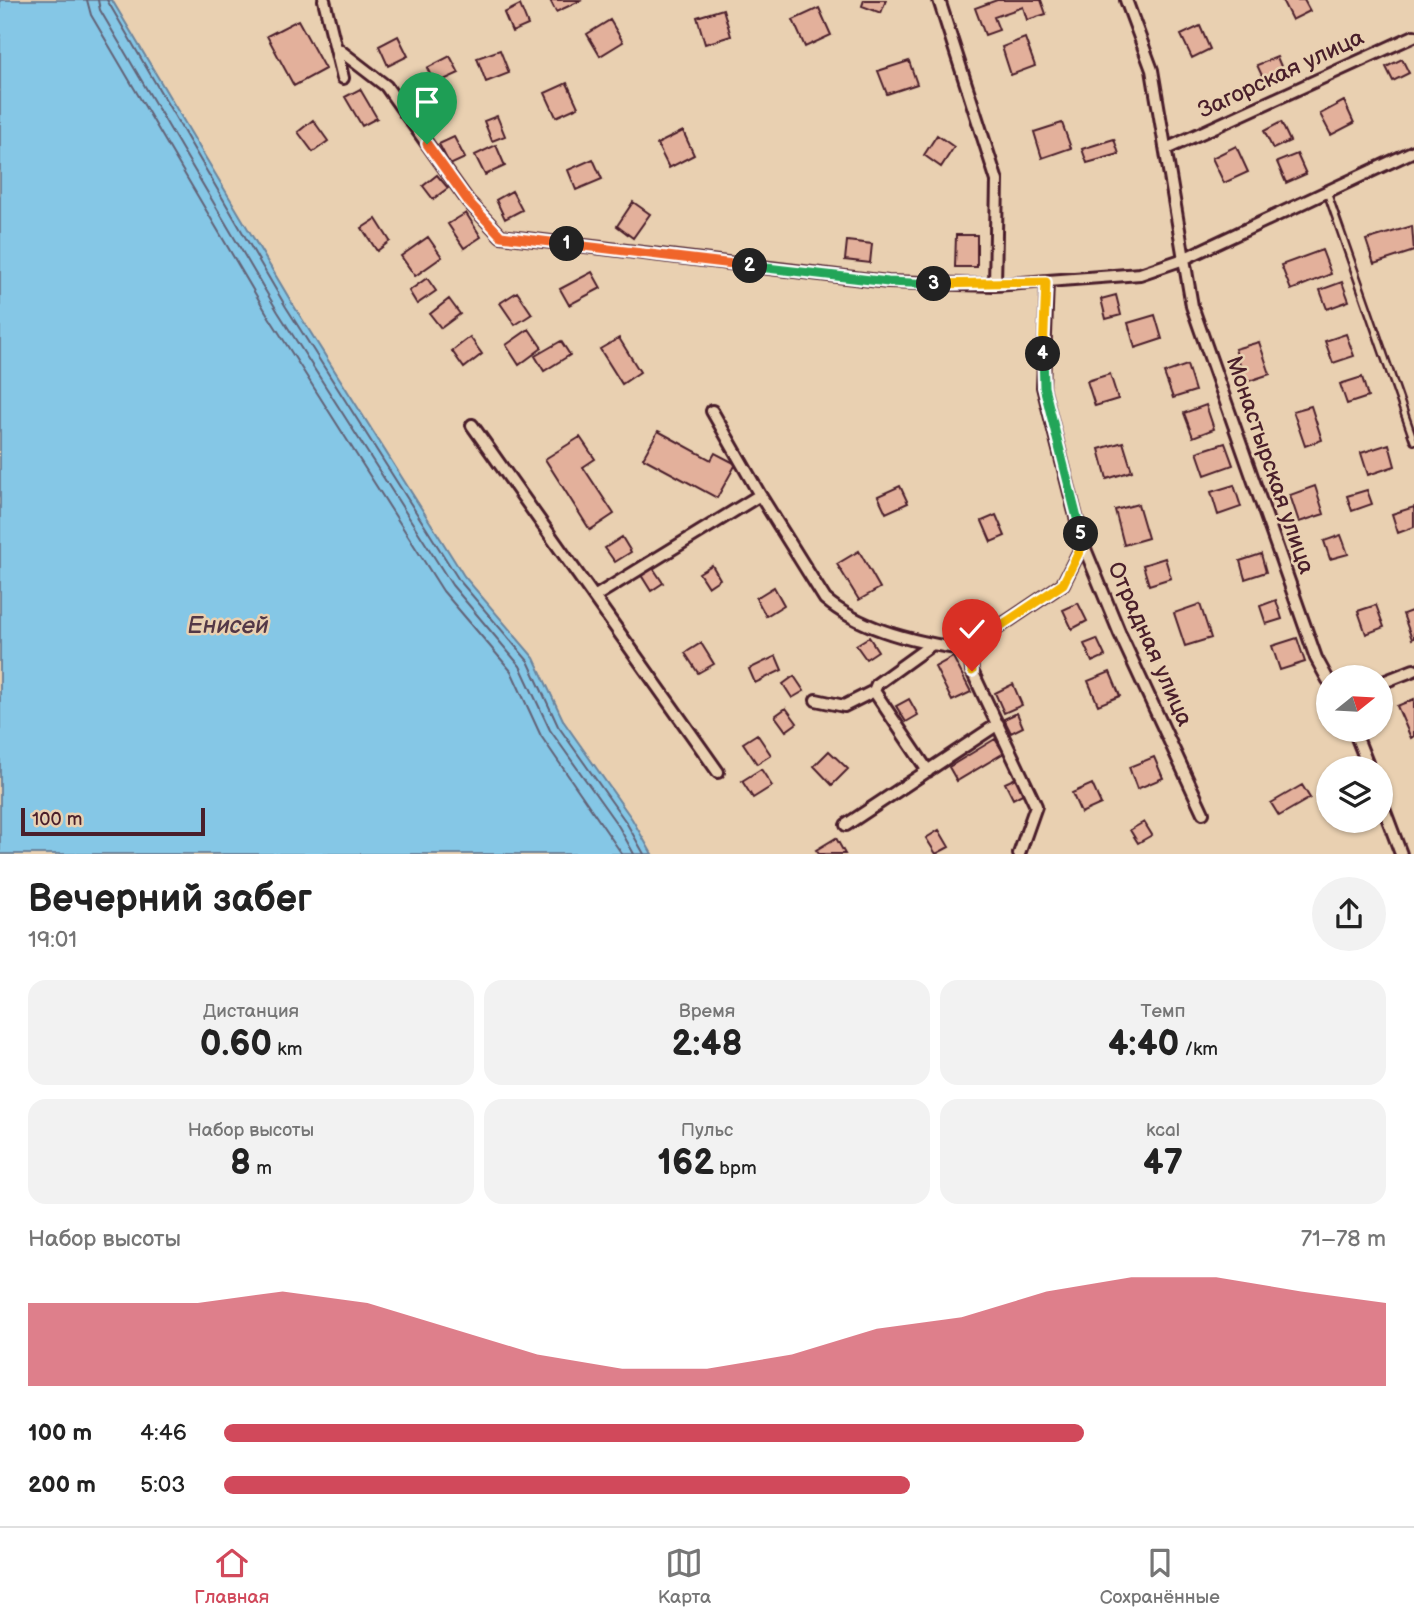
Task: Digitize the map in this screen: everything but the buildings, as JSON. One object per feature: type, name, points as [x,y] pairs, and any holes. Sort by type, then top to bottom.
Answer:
[{"type":"street","points":[[324,0],[343,78]]},
{"type":"street","points":[[939,0],[997,181],[995,285]]},
{"type":"street","name":"Монастырская улица","points":[[1126,0],[1152,70],[1181,260],[1196,319],[1320,665]]},
{"type":"street","name":"Загорская улица","points":[[1166,149],[1414,36]]},
{"type":"street","points":[[338,50],[386,86],[468,201],[501,236],[888,282],[995,285],[1140,274],[1181,260],[1414,151]]},
{"type":"street","name":"Отрадная улица","points":[[1046,282],[1044,387],[1083,544],[1120,634],[1203,813]]},
{"type":"street","points":[[712,411],[760,495],[825,599],[855,619],[931,645],[970,650]]},
{"type":"street","points":[[472,425],[718,772]]},
{"type":"street","points":[[594,597],[760,495]]},
{"type":"street","points":[[1019,854],[1036,806],[972,671],[970,650],[978,641],[1063,584],[1083,544]]},
{"type":"street","points":[[816,700],[844,706],[874,691],[877,684],[931,645]]},
{"type":"street","points":[[1393,678],[1414,670]]},
{"type":"street","points":[[874,691],[928,771]]},
{"type":"street","points":[[846,825],[998,723]]},
{"type":"street","points":[[1393,832],[1401,854]]},
{"type":"lane","points":[[1327,192],[1414,442]]},
{"type":"water","name":"Енисей","points":[[0,0],[112,0],[292,303],[464,576],[534,658],[564,722],[632,819],[652,854],[0,854]]},
{"type":"route","points":[[427,144],[468,201],[501,236],[888,282],[995,285],[1046,282],[1044,387],[1083,544],[1063,584],[978,641],[970,650],[972,671]]}]
